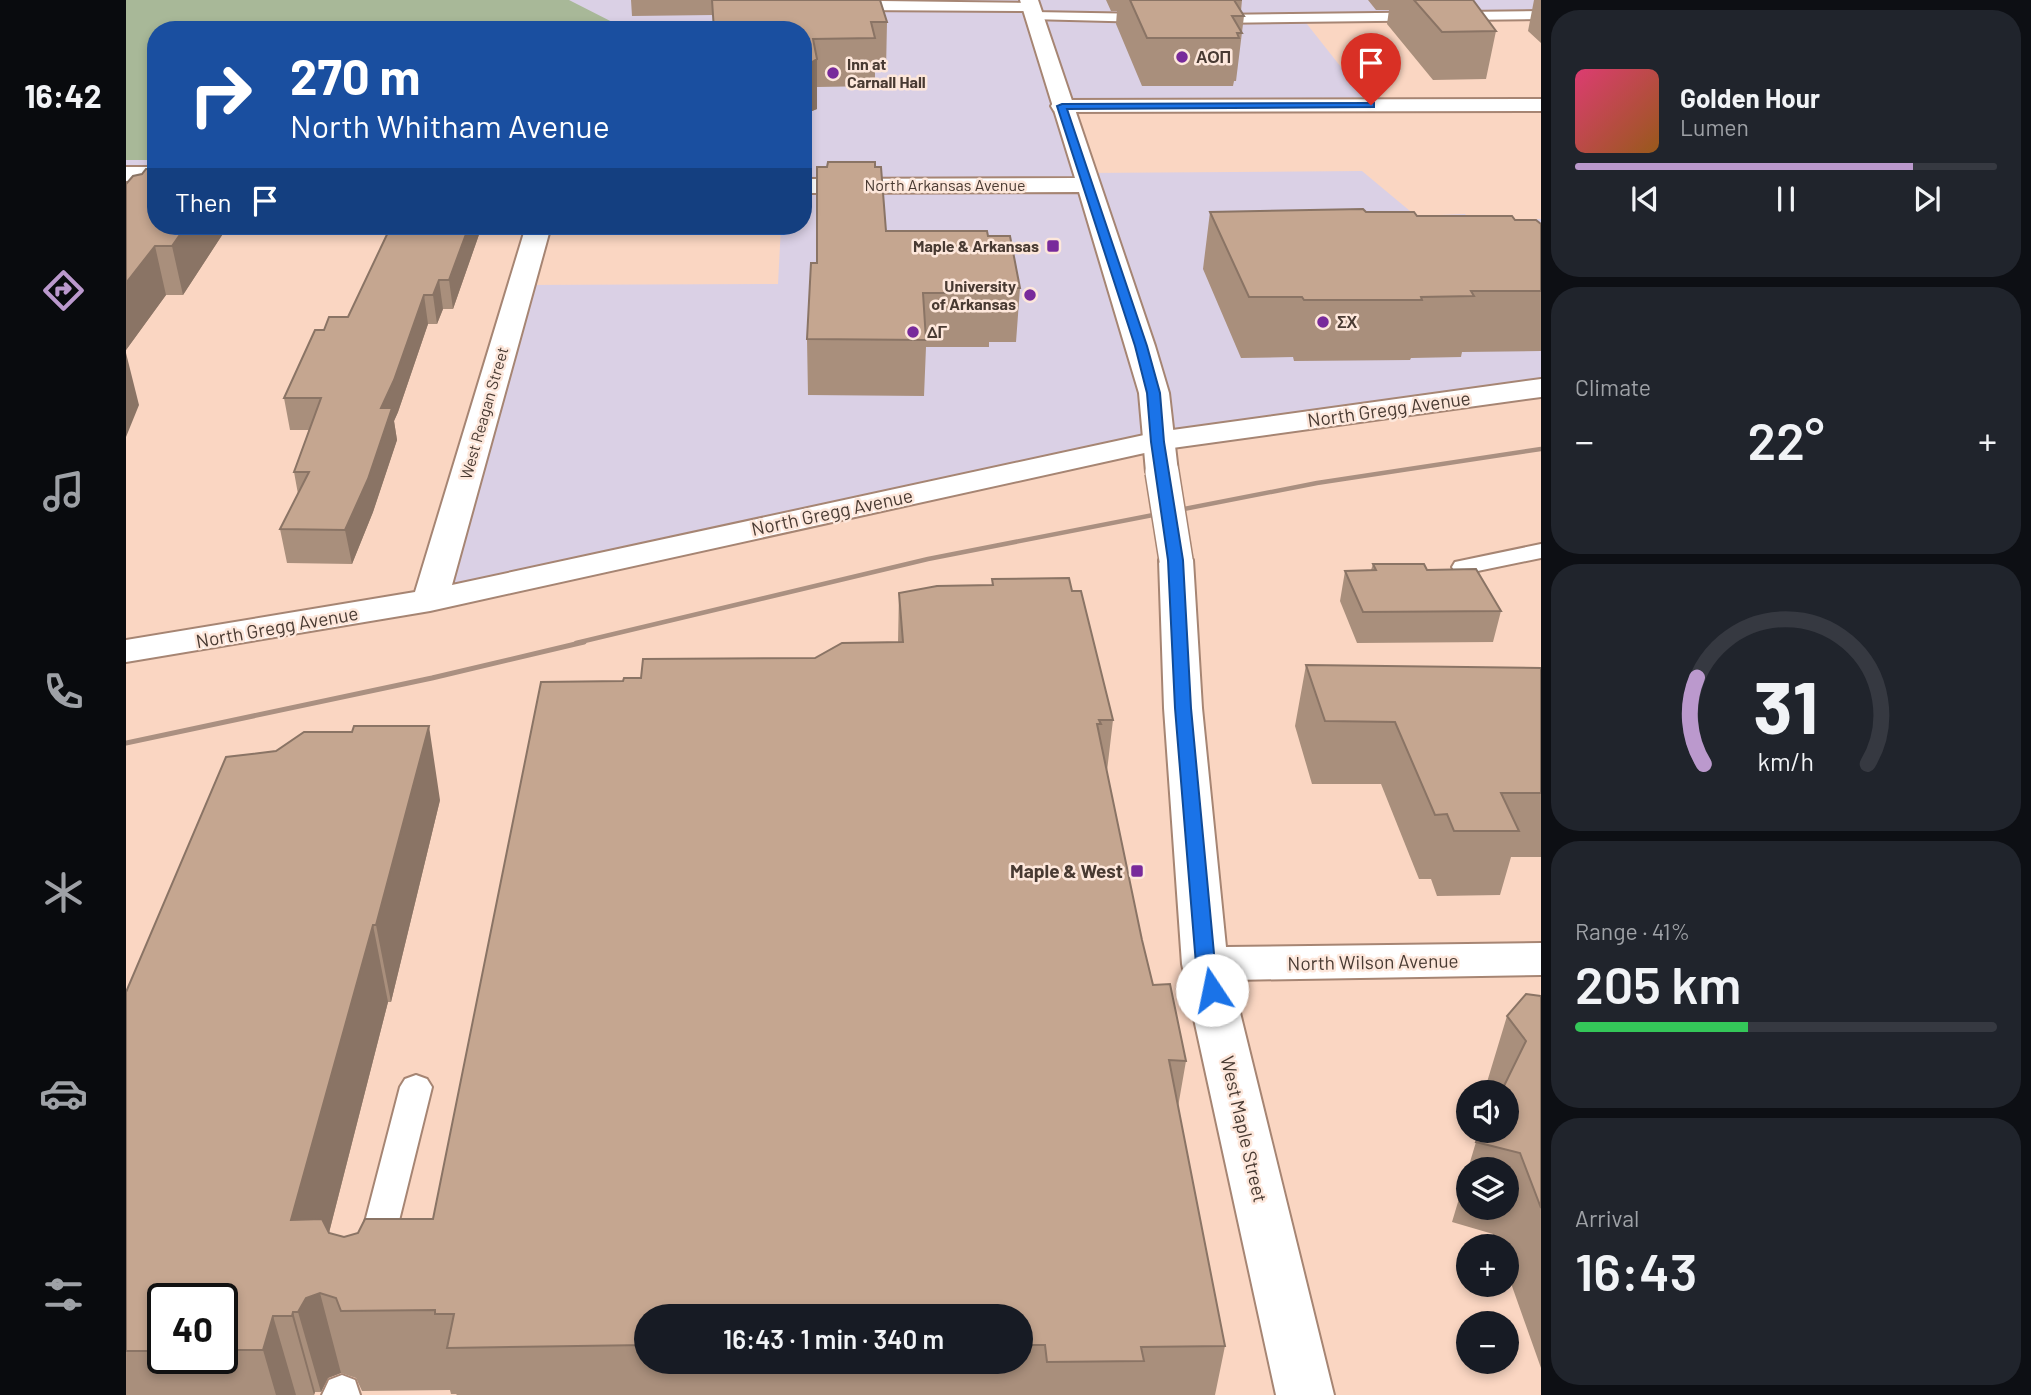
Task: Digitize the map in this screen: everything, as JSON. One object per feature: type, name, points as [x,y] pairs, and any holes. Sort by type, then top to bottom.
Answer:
[{"type":"street","name":"West Maple Street","points":[[1031,8],[1154,393],[1160,457],[1176,560],[1183,708],[1205,964],[1305,1395]]},
{"type":"street","points":[[1062,106],[1541,105]]},
{"type":"street","name":"North Arkansas Avenue","points":[[812,173],[1085,179]]},
{"type":"street","points":[[126,174],[147,174]]},
{"type":"street","name":"North Arkansas Avenue","points":[[812,186],[1085,179]]},
{"type":"street","points":[[126,187],[147,187]]},
{"type":"street","name":"West Reagan Street","points":[[430,600],[535,235]]},
{"type":"street","name":"North Gregg Avenue","points":[[126,652],[430,600],[1160,457],[1541,388]]},
{"type":"street","name":"North Wilson Avenue","points":[[1205,964],[1541,959]]},
{"type":"lane","points":[[809,0],[851,6],[1031,8],[1159,18]]},
{"type":"lane","points":[[1195,18],[1541,15]]},
{"type":"lane","points":[[1463,567],[1541,551]]},
{"type":"lane","points":[[370,1273],[416,1087]]},
{"type":"shaded area","name":"University of Arkansas","points":[[126,0],[1541,0],[1541,15],[1303,19],[1371,105],[1062,106],[1083,173],[1362,171],[1416,216],[1465,214],[1471,222],[1541,219],[1541,388],[1158,441],[430,600],[521,285],[778,284],[781,235],[812,235],[812,21],[147,21],[147,187],[126,187]]},
{"type":"green space","points":[[126,0],[569,0],[610,21],[147,21],[147,160],[126,160]]},
{"type":"building","points":[[712,0],[880,0],[887,22],[871,22],[875,38],[813,39],[817,59],[812,62],[812,21],[713,21]]},
{"type":"building","points":[[1130,0],[1234,0],[1244,16],[1232,16],[1242,33],[1237,33],[1239,38],[1147,38]]},
{"type":"building","points":[[1414,0],[1473,0],[1496,31],[1442,32]]},
{"type":"building","points":[[828,162],[875,162],[875,167],[881,167],[886,231],[987,231],[988,236],[1010,236],[1020,288],[991,288],[992,293],[923,293],[926,340],[807,339],[811,263],[817,263],[817,167],[827,167]]},
{"type":"building","points":[[147,169],[147,235],[180,235],[172,246],[155,246],[126,283],[126,184],[133,176],[142,174]]},
{"type":"building","points":[[1363,209],[1366,212],[1414,212],[1417,216],[1512,216],[1515,220],[1536,220],[1541,224],[1541,291],[1471,291],[1474,296],[1421,297],[1422,300],[1249,297],[1210,212]]},
{"type":"building","points":[[387,235],[466,235],[449,280],[439,280],[433,295],[424,295],[394,380],[381,408],[392,408],[368,479],[345,530],[280,529],[309,472],[294,472],[321,398],[284,398],[315,330],[324,330],[329,317],[348,317]]},
{"type":"building","points":[[1373,564],[1424,564],[1427,570],[1476,569],[1501,611],[1363,612],[1345,571],[1376,570]]},
{"type":"building","points":[[1069,578],[1072,591],[1081,591],[1113,720],[1099,720],[1101,724],[1097,724],[1142,940],[1153,985],[1170,984],[1186,1061],[1169,1060],[1225,1346],[1141,1347],[1144,1361],[1047,1362],[1045,1345],[1033,1345],[1033,1304],[634,1304],[634,1345],[447,1348],[454,1314],[435,1314],[435,1310],[341,1311],[336,1298],[320,1293],[306,1298],[298,1312],[293,1312],[292,1316],[273,1316],[263,1350],[238,1350],[238,1283],[147,1283],[147,1351],[126,1351],[126,992],[226,757],[276,751],[304,732],[352,732],[354,726],[429,726],[376,925],[373,925],[291,1220],[322,1219],[329,1233],[344,1237],[358,1233],[365,1219],[433,1219],[541,682],[623,681],[624,678],[641,678],[643,659],[815,658],[842,643],[903,642],[899,593],[937,586],[993,585],[992,579]]},
{"type":"building","points":[[1306,665],[1541,668],[1541,793],[1501,793],[1519,831],[1454,831],[1447,814],[1435,815],[1395,722],[1325,721]]},
{"type":"building","points":[[1526,994],[1541,996],[1541,1208],[1520,1153],[1480,1143],[1519,1143],[1519,1080],[1507,1080],[1526,1041],[1507,1016]]},
{"type":"railway","points":[[576,643],[928,559],[1317,483],[1541,449]]},
{"type":"railway","points":[[126,743],[432,678],[584,642]]},
{"type":"place","name":"ΑΟΠ","points":[[1182,57]]},
{"type":"place","name":"Inn at Carnall Hall","points":[[833,73]]},
{"type":"place","name":"Maple & Arkansas","points":[[1053,246]]},
{"type":"place","name":"University of Arkansas","points":[[1030,295]]},
{"type":"place","name":"ΣΧ","points":[[1323,322]]},
{"type":"place","name":"ΔΓ","points":[[913,332]]},
{"type":"place","name":"Maple & West","points":[[1137,871]]},
{"type":"route","points":[[1212,990],[1205,964],[1183,708],[1175,586],[1176,560],[1158,442],[1154,393],[1062,106],[1371,105]]}]
